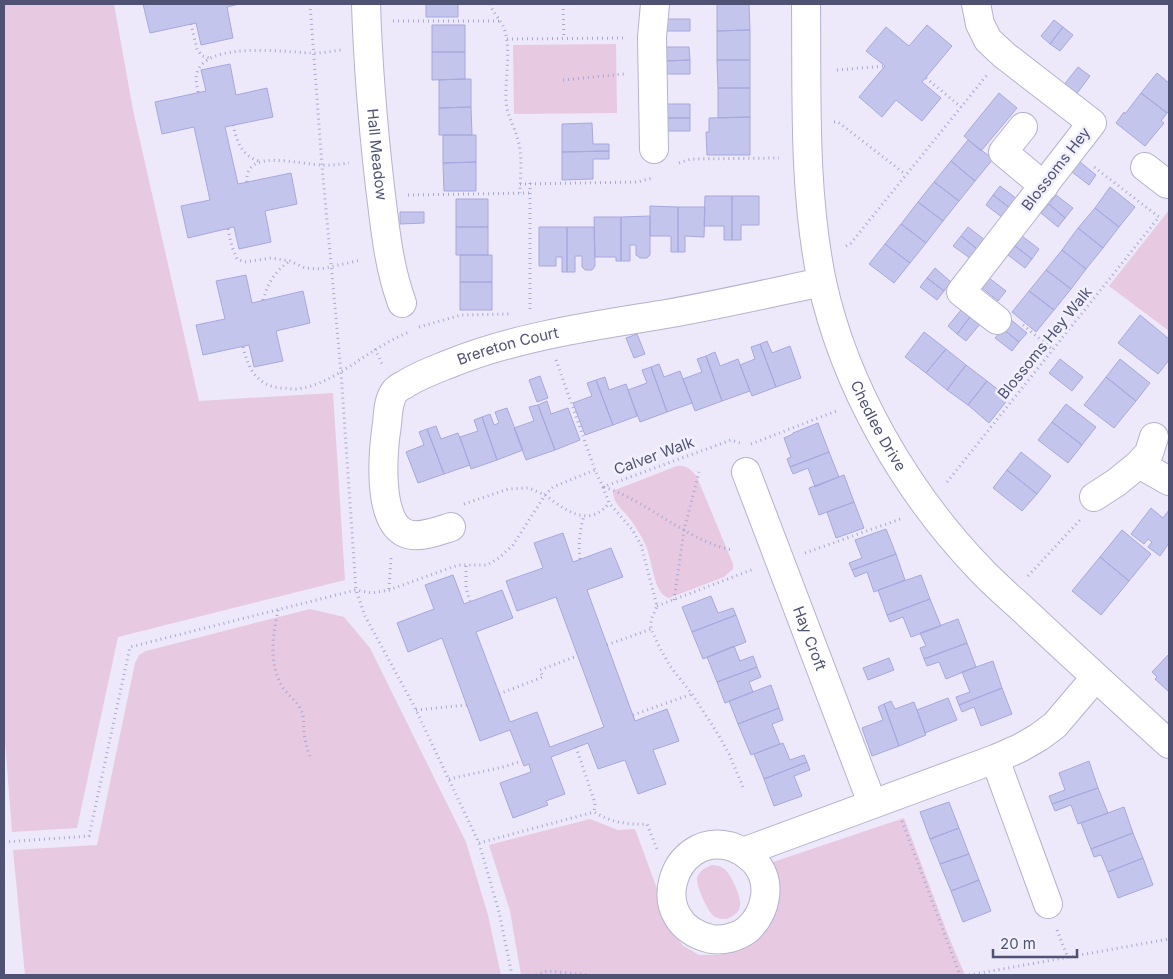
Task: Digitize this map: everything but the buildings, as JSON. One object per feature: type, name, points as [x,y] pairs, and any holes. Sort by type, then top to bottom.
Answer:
[{"type":"street","points":[[654,149],[652,37],[655,4]]},
{"type":"street","name":"Chedlee Drive","points":[[806,4],[810,198],[816,251],[822,282],[837,336],[853,377],[880,433],[902,470],[954,540],[980,569],[1095,678],[1169,744]]},
{"type":"street","name":"Blossoms Hey","points":[[976,4],[980,24],[988,40],[1004,55],[1092,123],[961,292],[997,320]]},
{"type":"street","name":"Hall Meadow","points":[[367,24],[377,161],[388,252],[394,281],[402,302]]},
{"type":"street","points":[[1023,127],[1003,152],[1044,186]]},
{"type":"street","points":[[1145,167],[1164,193]]},
{"type":"street","name":"Brereton Court","points":[[451,527],[416,536],[403,533],[393,522],[386,500],[382,474],[384,439],[390,403],[395,392],[405,384],[432,370],[490,349],[538,336],[669,313],[822,282]]},
{"type":"street","points":[[1094,497],[1118,482],[1149,454],[1154,437]]},
{"type":"street","points":[[1139,464],[1169,481]]},
{"type":"street","name":"Hay Croft","points":[[746,472],[872,804]]},
{"type":"street","points":[[743,852],[995,759],[1020,748],[1044,733],[1059,720],[1095,678]]},
{"type":"street","points":[[995,759],[1048,904]]},
{"type":"street","points":[[712,845],[728,846],[743,852],[755,863],[763,877],[766,892],[763,908],[756,921],[745,932],[731,938],[715,940],[701,936],[688,928],[678,917],[672,902],[671,887],[675,872],[684,859],[697,850],[712,845]]},
{"type":"path","points":[[310,4],[322,166],[341,372],[356,590],[365,616],[416,710],[479,843],[499,912],[512,975]]},
{"type":"path","points":[[490,4],[500,21],[507,39],[506,98],[510,120],[519,141],[520,194]]},
{"type":"path","points":[[563,4],[564,39]]},
{"type":"path","points":[[198,92],[197,72],[211,58],[242,51],[274,50],[313,53],[367,24],[500,21]]},
{"type":"path","points":[[191,24],[197,48],[202,56],[211,58]]},
{"type":"path","points":[[507,39],[652,37]]},
{"type":"path","points":[[846,246],[851,243],[905,174],[1004,55]]},
{"type":"path","points":[[837,70],[884,66]]},
{"type":"path","points":[[564,80],[652,74]]},
{"type":"path","points":[[926,78],[961,107]]},
{"type":"path","points":[[808,122],[838,122],[905,174]]},
{"type":"path","points":[[233,125],[240,147],[249,158],[260,161],[280,161],[322,166],[377,161]]},
{"type":"path","points":[[1072,150],[1164,193]]},
{"type":"path","points":[[247,182],[250,166],[260,161]]},
{"type":"path","points":[[530,183],[538,336],[595,470]]},
{"type":"path","name":"Blossoms Hey Walk","points":[[948,482],[1164,193]]},
{"type":"path","points":[[381,195],[530,194]]},
{"type":"path","points":[[228,229],[237,259],[245,262],[271,258],[290,261],[305,268],[321,269],[332,268],[388,252]]},
{"type":"path","points":[[263,300],[266,288],[273,277],[280,268],[290,261]]},
{"type":"path","points":[[243,347],[249,368],[257,378],[272,387],[296,389],[320,383],[341,372],[375,349],[425,324],[461,315],[514,314]]},
{"type":"path","name":"Calver Walk","points":[[544,495],[553,487],[595,470],[603,487],[731,440],[747,446],[842,409]]},
{"type":"path","points":[[674,600],[684,530],[700,472]]},
{"type":"path","points":[[603,487],[610,503],[632,528],[642,545],[657,606],[651,620],[651,629],[670,666],[692,694],[718,734],[743,787]]},
{"type":"path","points":[[603,487],[629,496],[709,543],[732,550]]},
{"type":"path","points":[[451,527],[445,511],[508,489],[529,488],[544,495],[577,516],[593,516],[604,510],[610,503]]},
{"type":"path","points":[[4,842],[89,836],[130,647],[356,590],[372,593],[389,590],[458,565],[486,565],[499,558],[513,545],[544,495]]},
{"type":"path","points":[[1028,576],[1079,521],[1094,497]]},
{"type":"path","points":[[580,559],[578,550],[584,516]]},
{"type":"path","points":[[466,566],[466,588],[470,601]]},
{"type":"path","points":[[278,610],[273,635],[272,657],[282,687],[300,708],[304,717],[304,733],[310,756]]},
{"type":"path","points":[[607,645],[651,629]]},
{"type":"path","points":[[499,694],[543,677],[540,670],[577,656]]},
{"type":"path","points":[[633,715],[692,694]]},
{"type":"path","points":[[416,710],[467,705]]},
{"type":"path","points":[[576,747],[595,804],[594,812]]},
{"type":"path","points":[[450,779],[522,761]]},
{"type":"path","points":[[479,843],[594,812],[619,823],[646,824],[663,864],[675,872]]},
{"type":"path","points":[[899,814],[960,975]]},
{"type":"path","points":[[969,975],[1169,939]]},
{"type":"path","points":[[536,975],[547,971],[590,975]]},
{"type":"shaded area","points":[[4,4],[114,4],[133,110],[199,401],[333,393],[345,580],[118,637],[77,828],[12,832],[4,729]]},
{"type":"shaded area","points":[[616,44],[617,113],[514,114],[513,45]]},
{"type":"shaded area","points":[[1169,210],[1169,331],[1109,286]]},
{"type":"shaded area","points":[[677,466],[688,468],[697,477],[733,564],[733,569],[724,577],[669,598],[660,591],[648,552],[639,532],[617,504],[613,493],[615,490]]},
{"type":"shaded area","points":[[310,609],[344,617],[370,648],[466,842],[488,915],[501,975],[25,975],[13,850],[97,845],[135,663],[139,655],[146,651]]},
{"type":"shaded area","points":[[904,818],[965,975],[521,975],[510,911],[489,845],[590,819],[618,830],[635,829],[672,929],[682,945],[699,955],[719,955],[744,947],[762,933],[774,917],[779,891],[770,863]]},
{"type":"shaded area","points":[[712,865],[721,867],[726,871],[738,892],[740,906],[738,911],[727,919],[715,917],[712,914],[698,886],[697,878],[699,873]]}]
